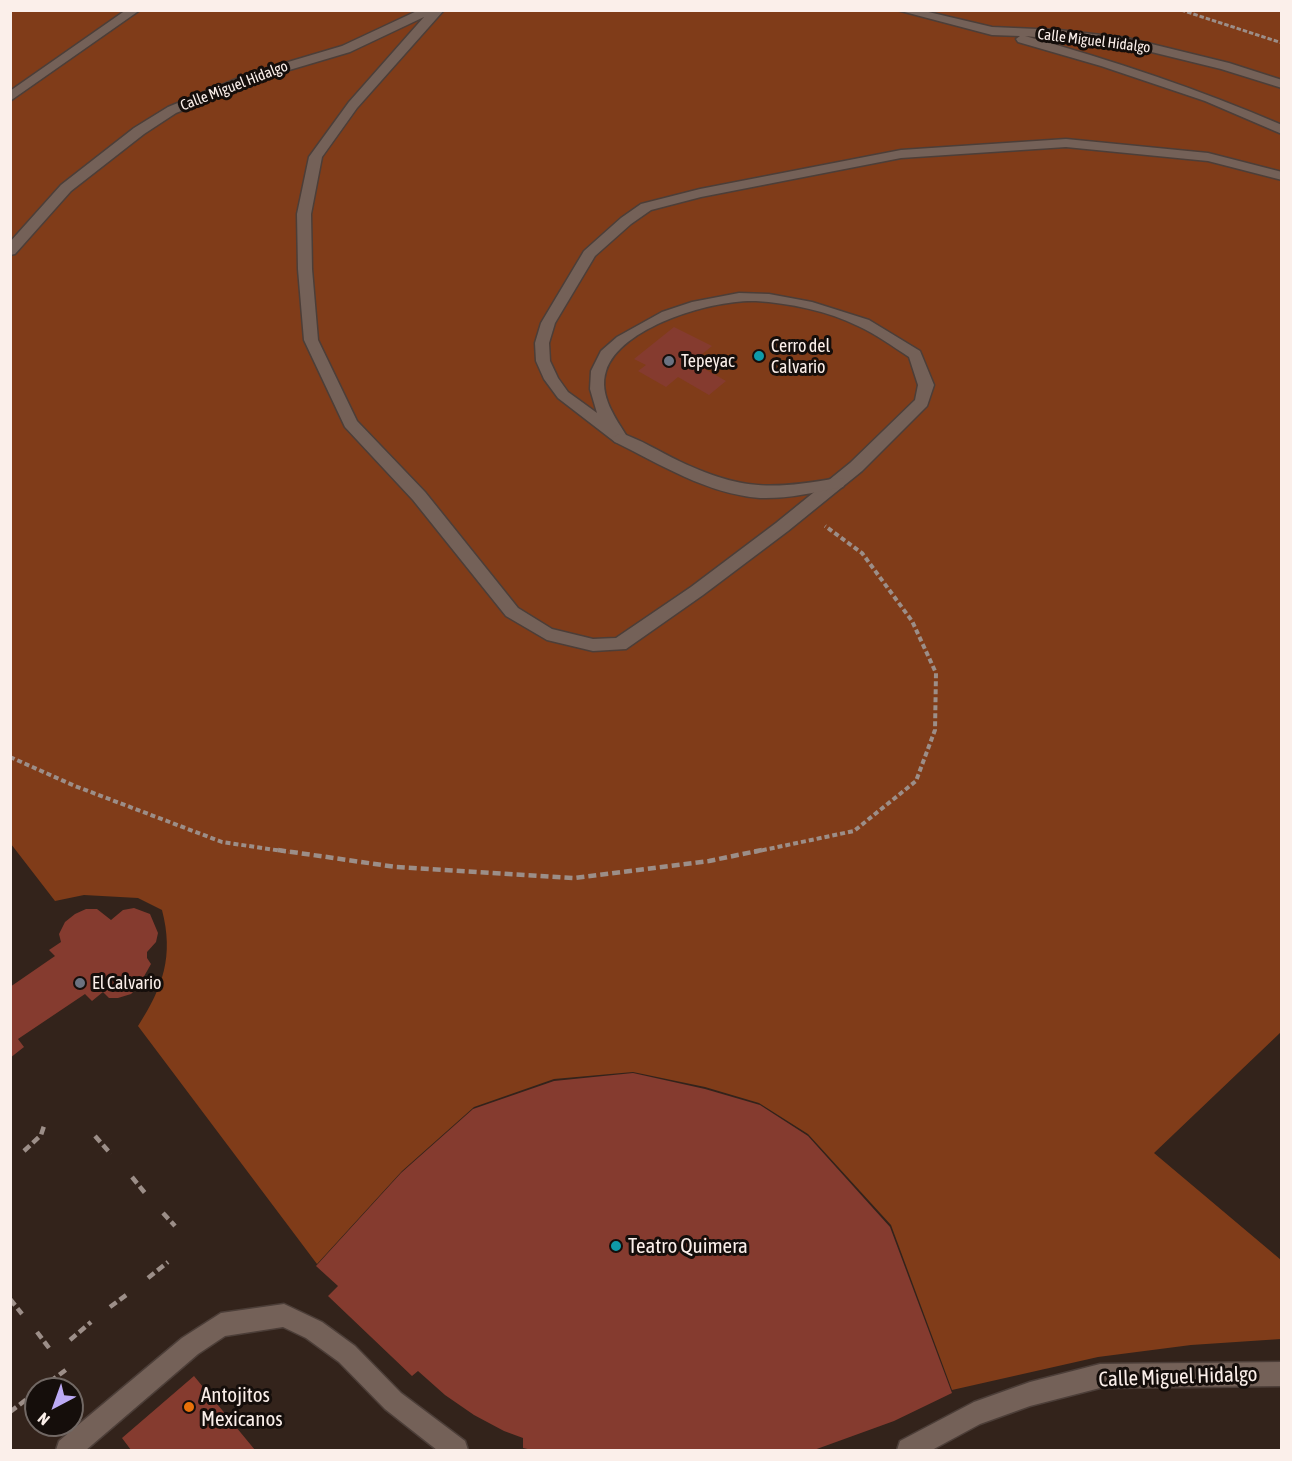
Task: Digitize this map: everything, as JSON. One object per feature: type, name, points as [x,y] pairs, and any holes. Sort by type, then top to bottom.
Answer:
[{"type":"street","points":[[10,97],[134,10]]},
{"type":"street","name":"Calle Miguel Hidalgo","points":[[10,251],[66,188],[139,131],[172,110],[255,76],[346,49],[430,10]]},
{"type":"street","points":[[438,10],[353,105],[316,157],[304,214],[305,269],[311,340],[350,423],[418,496],[512,612],[547,634],[593,645],[620,644],[698,591],[837,483],[922,402],[926,385],[915,354],[862,322],[808,306],[754,297],[707,302],[633,330],[614,346],[598,369],[598,393],[605,415],[620,438]]},
{"type":"street","name":"Calle Miguel Hidalgo","points":[[903,10],[992,31],[1059,34],[1126,42],[1215,63],[1281,84]]},
{"type":"street","points":[[992,31],[1105,63],[1209,98],[1281,130]]},
{"type":"street","points":[[837,483],[785,492],[759,492],[733,488],[620,438],[563,395],[551,379],[543,361],[542,343],[548,323],[589,254],[626,221],[646,207],[700,193],[901,154],[1055,143],[1208,158],[1281,176]]},
{"type":"street","points":[[68,1450],[190,1346],[221,1325],[284,1315],[314,1330],[347,1354],[393,1401],[456,1450]]},
{"type":"street","name":"Calle Miguel Hidalgo","points":[[909,1450],[974,1414],[1030,1394],[1100,1376],[1281,1374]]},
{"type":"path","points":[[1181,10],[1281,43]]},
{"type":"path","points":[[10,757],[75,786],[222,842],[396,867],[574,878],[709,861],[854,831],[916,781],[935,730],[936,673],[912,621],[862,553],[804,510]]},
{"type":"path","points":[[24,1151],[41,1135],[45,1123]]},
{"type":"path","points":[[95,1136],[111,1154]]},
{"type":"path","points":[[132,1177],[145,1193]]},
{"type":"path","points":[[163,1213],[175,1226]]},
{"type":"path","points":[[148,1278],[168,1262]]},
{"type":"path","points":[[110,1307],[129,1293]]},
{"type":"path","points":[[10,1299],[22,1314]]},
{"type":"path","points":[[70,1340],[91,1322]]},
{"type":"path","points":[[38,1332],[49,1348]]},
{"type":"path","points":[[56,1377],[67,1369]]},
{"type":"path","points":[[10,1412],[24,1401]]},
{"type":"shaded area","points":[[11,11],[1281,11],[1281,1032],[1154,1153],[1281,1260],[1281,1339],[1191,1345],[1098,1357],[952,1390],[891,1225],[808,1134],[759,1103],[705,1087],[633,1072],[554,1079],[474,1107],[402,1171],[317,1264],[138,1026],[154,998],[164,971],[167,942],[162,910],[138,898],[84,895],[55,901],[11,844]]},
{"type":"building","name":"Tepeyac","points":[[674,327],[712,346],[701,355],[705,357],[696,364],[726,381],[709,395],[678,377],[666,387],[638,371],[646,365],[634,359]]},
{"type":"building","name":"El Calvario","points":[[134,908],[150,914],[158,933],[156,942],[147,952],[147,958],[151,964],[138,987],[131,994],[118,998],[109,998],[103,992],[92,1001],[85,994],[18,1039],[24,1047],[10,1058],[10,987],[55,956],[49,950],[61,942],[59,934],[65,922],[75,914],[86,909],[97,909],[111,920],[123,910]]},
{"type":"building","name":"Teatro Quimera","points":[[633,1073],[705,1089],[760,1105],[808,1136],[890,1227],[952,1393],[894,1421],[814,1450],[532,1450],[523,1448],[523,1438],[474,1415],[445,1395],[418,1371],[412,1376],[328,1296],[338,1286],[316,1266],[401,1173],[473,1109],[554,1081]]},
{"type":"building","name":"Antojitos Mexicanos","points":[[194,1376],[255,1450],[131,1450],[122,1438]]},
{"type":"place","name":"Cerro del Calvario","points":[[759,356]]},
{"type":"place","name":"Tepeyac","points":[[669,361]]},
{"type":"place","name":"El Calvario","points":[[80,983]]},
{"type":"place","name":"Teatro Quimera","points":[[616,1246]]},
{"type":"place","name":"Antojitos Mexicanos","points":[[189,1407]]}]
